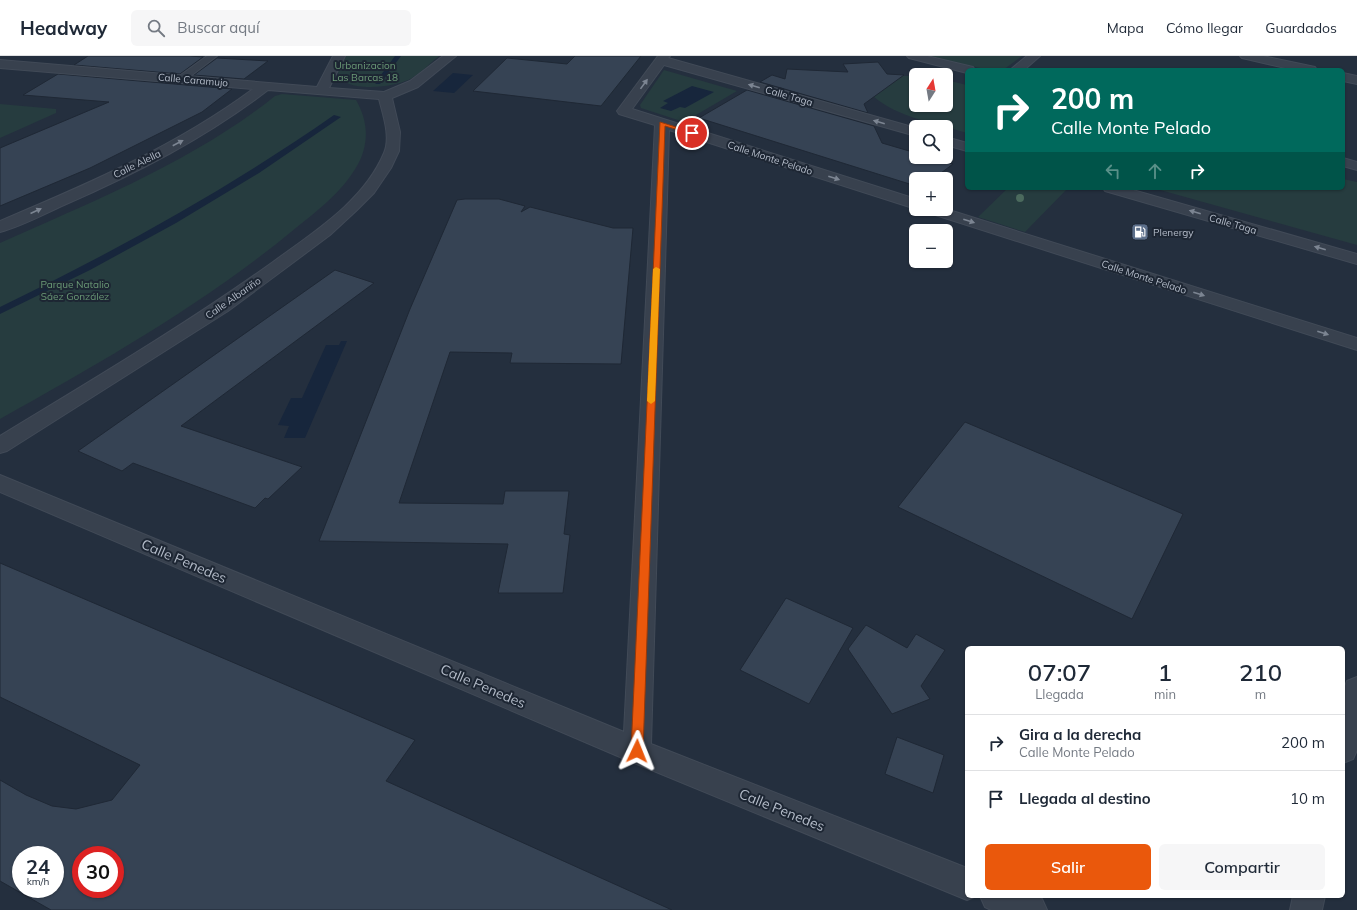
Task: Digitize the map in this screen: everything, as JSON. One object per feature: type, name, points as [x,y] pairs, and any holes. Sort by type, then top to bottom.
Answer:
[{"type":"street","points":[[322,90],[339,56]]},
{"type":"street","points":[[385,96],[414,84],[450,56]]},
{"type":"street","points":[[913,56],[965,69]]},
{"type":"street","points":[[1019,68],[1034,56]]},
{"type":"street","points":[[1246,56],[1302,68]]},
{"type":"street","name":"Calle Monte Pelado","points":[[663,58],[624,111],[909,202]]},
{"type":"street","name":"Calle Taga","points":[[663,58],[909,130]]},
{"type":"street","name":"Calle Caramujo","points":[[0,64],[385,96]]},
{"type":"street","points":[[1345,77],[1357,80]]},
{"type":"street","name":"Calle Alella","points":[[0,227],[88,187],[183,141],[234,109],[265,86]]},
{"type":"street","name":"Calle Albariño","points":[[0,446],[222,307],[324,232],[352,208],[369,190],[384,168],[392,151],[393,132],[385,96]]},
{"type":"street","points":[[637,751],[662,123]]},
{"type":"street","points":[[953,143],[965,146]]},
{"type":"street","points":[[1345,163],[1357,166]]},
{"type":"street","name":"Calle Taga","points":[[1117,190],[1357,259]]},
{"type":"street","name":"Calle Monte Pelado","points":[[953,216],[1357,344]]},
{"type":"street","name":"Calle Penedes","points":[[0,483],[637,751],[965,883]]},
{"type":"street","points":[[1345,741],[1357,689]]},
{"type":"street","points":[[1001,898],[1031,910]]},
{"type":"street","points":[[1306,910],[1309,898]]},
{"type":"lane","points":[[181,79],[213,56]]},
{"type":"green space","name":"Urbanizacion Las Barcas 18","points":[[346,56],[439,56],[412,78],[395,84],[371,87],[349,84],[342,79],[338,72]]},
{"type":"green space","points":[[930,56],[1022,56],[1006,68],[980,68]]},
{"type":"green space","points":[[664,70],[737,91],[684,122],[641,108],[640,105]]},
{"type":"green space","points":[[893,76],[909,76],[909,112],[953,112],[953,82],[965,85],[965,132],[953,129],[953,120],[922,120],[894,110],[873,96]]},
{"type":"green space","name":"Parque Natalio Sáez González","points":[[282,94],[356,100],[365,121],[366,136],[364,151],[355,169],[340,190],[311,216],[257,259],[222,284],[150,332],[0,419],[0,243],[107,195],[177,160],[244,119],[275,96]]},
{"type":"green space","points":[[0,104],[56,109],[56,113],[0,138]]},
{"type":"green space","points":[[1345,179],[1357,182],[1357,245],[1160,190],[1345,190]]},
{"type":"green space","points":[[1006,190],[1066,190],[1025,232],[978,217]]},
{"type":"water","points":[[453,73],[473,75],[454,93],[433,91]]},
{"type":"water","points":[[692,86],[714,92],[685,108],[680,107],[671,111],[660,108],[668,103],[663,101]]},
{"type":"water","points":[[341,341],[347,341],[305,438],[284,438],[289,426],[278,425],[291,398],[302,398],[326,345],[339,345]]},
{"type":"building","points":[[88,56],[203,57],[180,74],[74,65]]},
{"type":"building","points":[[575,56],[641,56],[601,106],[473,91],[507,58],[567,64]]},
{"type":"building","points":[[217,58],[268,61],[244,79],[194,75]]},
{"type":"building","points":[[878,62],[887,74],[904,75],[864,104],[868,113],[760,82],[772,75],[785,79],[787,69],[848,72],[843,64]]},
{"type":"building","points":[[58,74],[232,89],[202,112],[90,168],[0,206],[0,148],[109,102],[23,95]]},
{"type":"building","points":[[747,90],[874,126],[882,143],[909,151],[909,164],[953,164],[942,172],[909,172],[909,184],[699,118]]},
{"type":"building","points":[[499,199],[525,206],[521,212],[530,207],[613,228],[633,228],[621,364],[510,363],[512,353],[450,352],[399,503],[503,504],[505,491],[569,491],[564,534],[570,535],[563,593],[498,593],[508,544],[319,541],[410,309],[457,200]]},
{"type":"building","points":[[335,270],[374,283],[181,426],[302,467],[268,499],[265,498],[255,508],[133,463],[122,471],[78,451]]},
{"type":"building","points":[[965,422],[1183,514],[1132,619],[898,507]]},
{"type":"building","points":[[0,563],[415,740],[386,781],[672,910],[51,910],[30,898],[64,898],[64,846],[12,846],[12,888],[0,881],[0,780],[26,795],[52,806],[76,809],[112,800],[140,765],[0,697]]},
{"type":"building","points":[[786,598],[853,628],[809,704],[740,670]]},
{"type":"building","points":[[866,625],[907,648],[916,634],[945,650],[921,686],[930,699],[892,714],[848,649]]},
{"type":"building","points":[[897,737],[944,755],[933,793],[885,774]]},
{"type":"waterway","points":[[378,83],[398,56]]},
{"type":"waterway","points":[[0,311],[87,268],[173,222],[256,172],[337,117]]},
{"type":"slow traffic","points":[[651,401],[656,269]]},
{"type":"place","name":"Plenergy","points":[[1140,232]]},
{"type":"route","points":[[637,751],[662,123],[692,133]]}]
